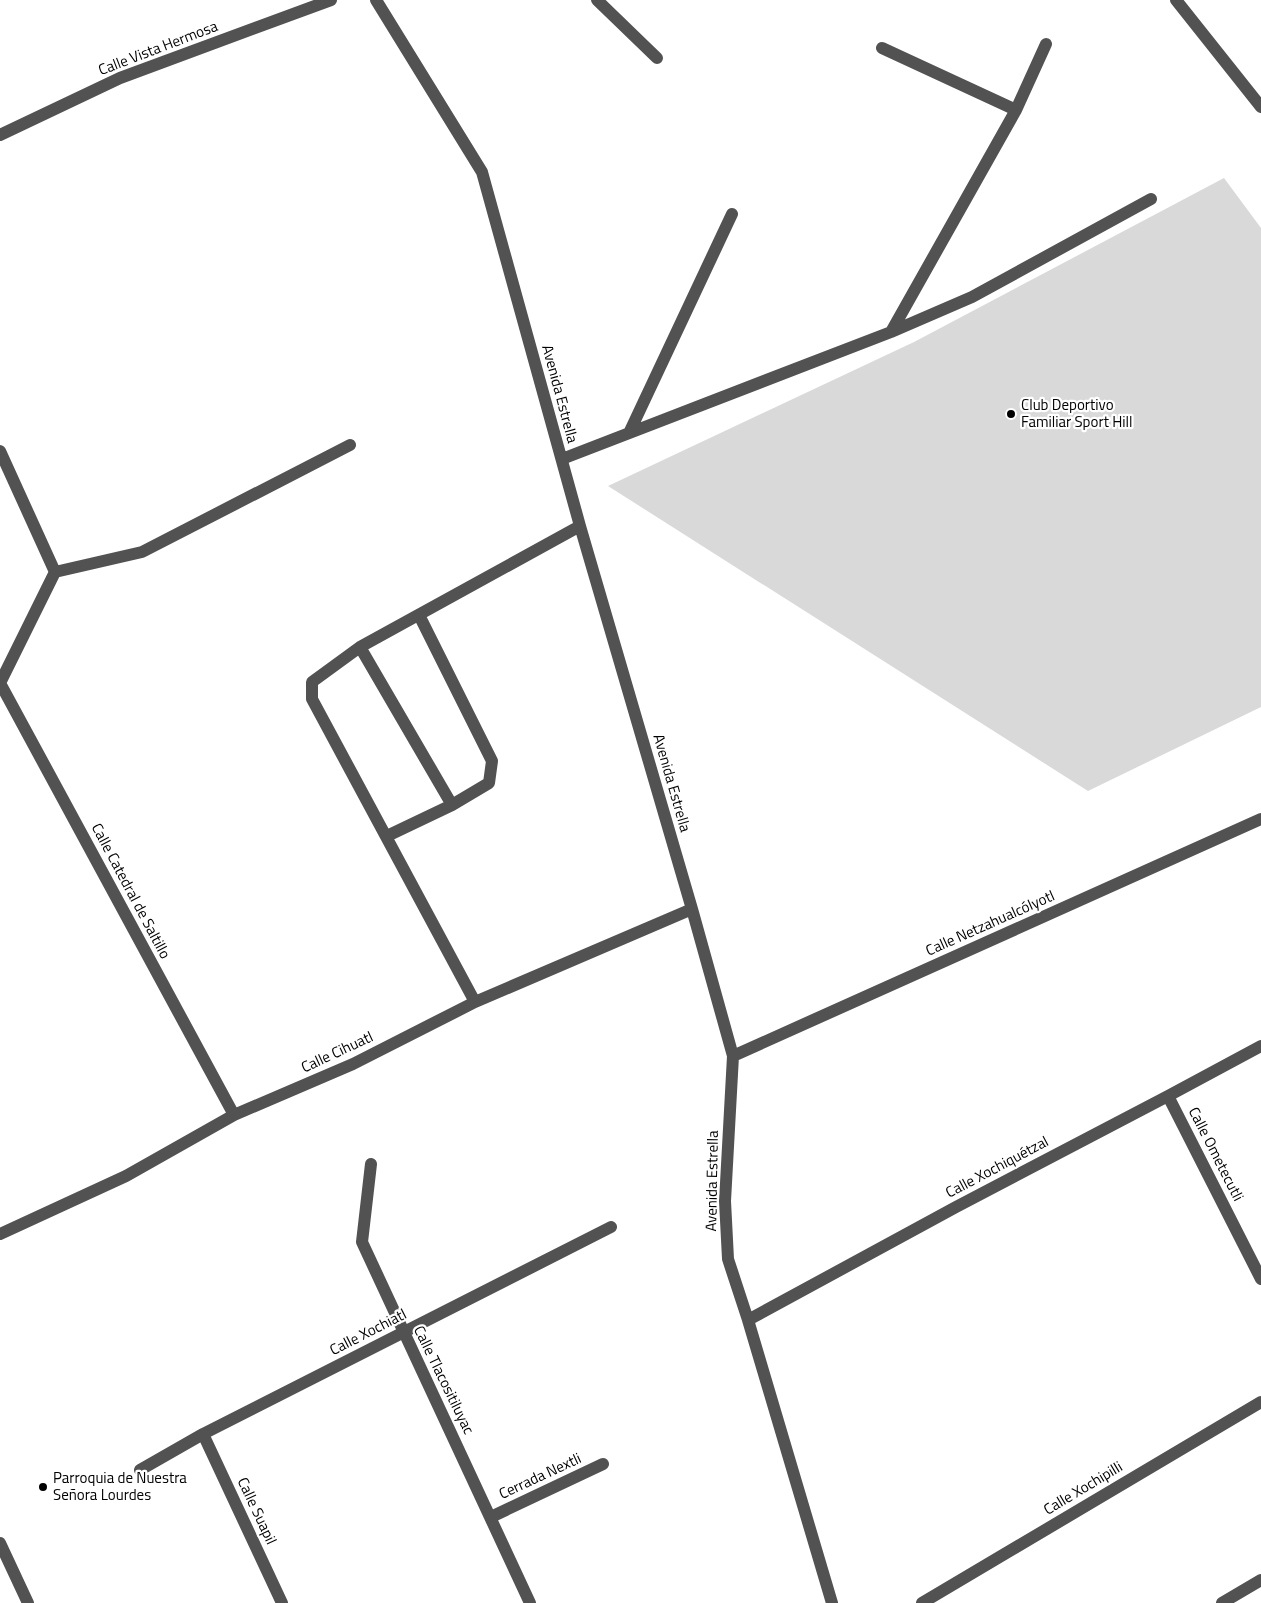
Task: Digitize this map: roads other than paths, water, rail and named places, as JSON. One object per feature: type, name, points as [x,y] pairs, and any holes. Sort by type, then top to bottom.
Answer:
[{"type":"street","name":"Calle Vista Hermosa","points":[[0,135],[120,78],[331,0]]},
{"type":"street","name":"Avenida Estrella","points":[[376,0],[482,172],[580,526],[692,909],[733,1056],[725,1201],[728,1259],[832,1603]]},
{"type":"street","points":[[597,0],[657,58]]},
{"type":"street","points":[[1176,0],[1261,107]]},
{"type":"street","points":[[891,332],[1016,110],[1046,44]]},
{"type":"street","points":[[882,48],[1016,110]]},
{"type":"street","points":[[562,459],[630,431],[891,332],[972,296],[1150,199]]},
{"type":"street","points":[[630,431],[732,214]]},
{"type":"street","points":[[0,451],[55,572],[142,552],[350,446]]},
{"type":"street","points":[[475,1002],[312,699],[312,682],[360,647],[580,526]]},
{"type":"street","name":"Calle Catedral de Saltillo","points":[[55,572],[0,683],[234,1115]]},
{"type":"street","points":[[387,836],[452,804],[489,782],[492,761],[419,615]]},
{"type":"street","points":[[360,647],[452,804]]},
{"type":"street","name":"Calle Netzahualcólyotl","points":[[733,1056],[1261,819]]},
{"type":"street","name":"Calle Cihuatl","points":[[0,1234],[126,1176],[234,1115],[353,1064],[475,1002],[692,909]]},
{"type":"street","name":"Calle Xochiquétzal","points":[[748,1320],[956,1206],[1261,1046]]},
{"type":"street","name":"Calle Ometecutli","points":[[1168,1096],[1261,1279]]},
{"type":"street","name":"Calle Tlacositiluyac","points":[[371,1164],[362,1242],[530,1603]]},
{"type":"street","name":"Calle Xochiatl","points":[[140,1470],[203,1434],[612,1227]]},
{"type":"street","name":"Calle Xochipilli","points":[[922,1603],[1261,1402]]},
{"type":"street","name":"Calle Suapil","points":[[203,1434],[282,1603]]},
{"type":"street","name":"Cerrada Nextli","points":[[491,1517],[603,1464]]},
{"type":"street","points":[[0,1543],[28,1603]]},
{"type":"street","points":[[1222,1603],[1261,1580]]},
{"type":"place","name":"Club Deportivo Familiar Sport Hill","points":[[1011,414]]},
{"type":"place","name":"Parroquia de Nuestra Señora Lourdes","points":[[43,1487]]}]
